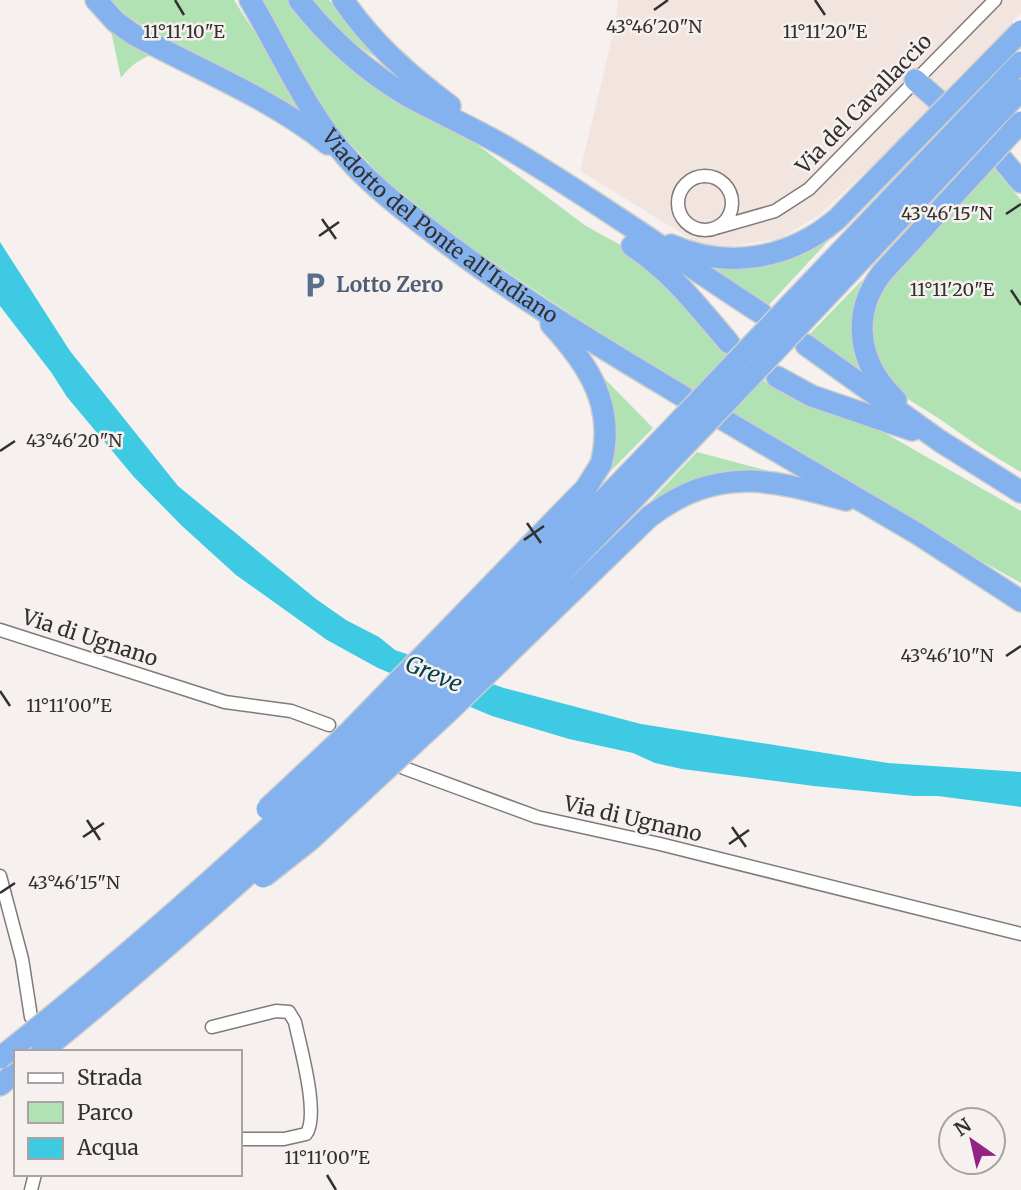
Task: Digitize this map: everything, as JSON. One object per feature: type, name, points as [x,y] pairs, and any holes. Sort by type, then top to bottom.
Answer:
[{"type":"highway","points":[[96,0],[116,22],[133,34],[271,104],[302,123],[351,162]]},
{"type":"highway","name":"Viadotto del Ponte all'Indiano","points":[[250,0],[327,132],[351,162],[392,201],[451,248],[533,305],[684,397]]},
{"type":"highway","points":[[299,0],[318,24],[358,62],[504,163],[649,256],[689,295],[729,343]]},
{"type":"highway","points":[[343,0],[384,52],[418,82],[505,147],[761,313]]},
{"type":"highway","points":[[589,201],[698,255],[726,259],[758,257],[796,246],[809,240],[837,219],[1021,31]]},
{"type":"highway","points":[[63,1021],[134,948],[290,807],[462,644],[1021,62]]},
{"type":"highway","points":[[915,80],[940,102]]},
{"type":"highway","points":[[63,1021],[338,793],[603,530],[1021,90]]},
{"type":"highway","points":[[406,94],[505,147]]},
{"type":"highway","points":[[940,441],[874,374],[867,358],[863,336],[863,309],[868,295],[882,273],[1021,122]]},
{"type":"highway","points":[[1001,159],[1021,181]]},
{"type":"highway","points":[[42,1050],[63,1021],[234,839],[348,733],[586,488],[601,464],[607,435],[606,418],[587,369],[565,338],[533,305]]},
{"type":"highway","points":[[806,345],[940,441],[1021,492]]},
{"type":"highway","points":[[777,377],[812,396],[940,441]]},
{"type":"highway","points":[[724,420],[872,507],[1021,601]]},
{"type":"highway","points":[[0,1058],[63,1021],[310,840],[450,710],[649,517],[691,491],[715,484],[749,480],[796,486],[872,507]]},
{"type":"highway","points":[[0,1085],[14,1074]]},
{"type":"street","name":"Via del Cavallaccio","points":[[750,217],[732,206],[728,188],[714,177],[696,177],[681,189],[677,206],[685,222],[701,230],[775,211],[824,177],[995,0]]},
{"type":"street","points":[[719,227],[730,214],[732,206]]},
{"type":"street","name":"Via di Ugnano","points":[[0,630],[225,702],[291,711],[329,725]]},
{"type":"street","name":"Via di Ugnano","points":[[404,768],[545,820],[684,850],[1021,934]]},
{"type":"street","points":[[0,876],[22,959],[31,1017]]},
{"type":"street","points":[[212,1027],[276,1011],[289,1012],[295,1022],[312,1113],[311,1128],[306,1134],[284,1139],[242,1139]]},
{"type":"shaded area","points":[[618,0],[1021,0],[1021,13],[880,158],[818,216],[779,239],[725,247],[694,241],[580,171],[615,26]]},
{"type":"green space","points":[[111,0],[234,0],[308,117],[145,27],[123,13]]},
{"type":"green space","points":[[257,0],[287,0],[322,40],[436,114],[586,226],[626,248],[728,351],[767,383],[815,406],[864,421],[1021,511],[1021,583],[925,530],[613,342],[467,245],[383,178],[324,115]]},
{"type":"green space","points":[[313,0],[329,0],[374,57],[345,36]]},
{"type":"green space","points":[[111,31],[154,54],[135,63],[121,78]]},
{"type":"green space","points":[[991,165],[1021,200],[1021,472],[899,392],[880,367],[872,341],[875,313],[886,284]]},
{"type":"green space","points":[[830,239],[765,309],[705,268],[741,268],[770,264],[798,255]]},
{"type":"green space","points":[[863,279],[854,306],[851,329],[854,351],[865,378],[806,338]]},
{"type":"green space","points":[[600,374],[653,428],[599,483],[613,452],[617,429],[616,417]]},
{"type":"green space","points":[[697,452],[776,473],[738,473],[642,510]]},
{"type":"water","name":"Greve","points":[[0,242],[70,351],[178,486],[316,599],[346,620],[379,637],[395,650],[504,688],[641,724],[888,763],[1021,772],[1021,807],[938,796],[814,786],[655,763],[633,753],[569,739],[492,716],[378,668],[327,640],[236,575],[181,525],[134,477],[67,397],[0,306]]},
{"type":"place","name":"Lotto Zero","points":[[315,285]]}]
